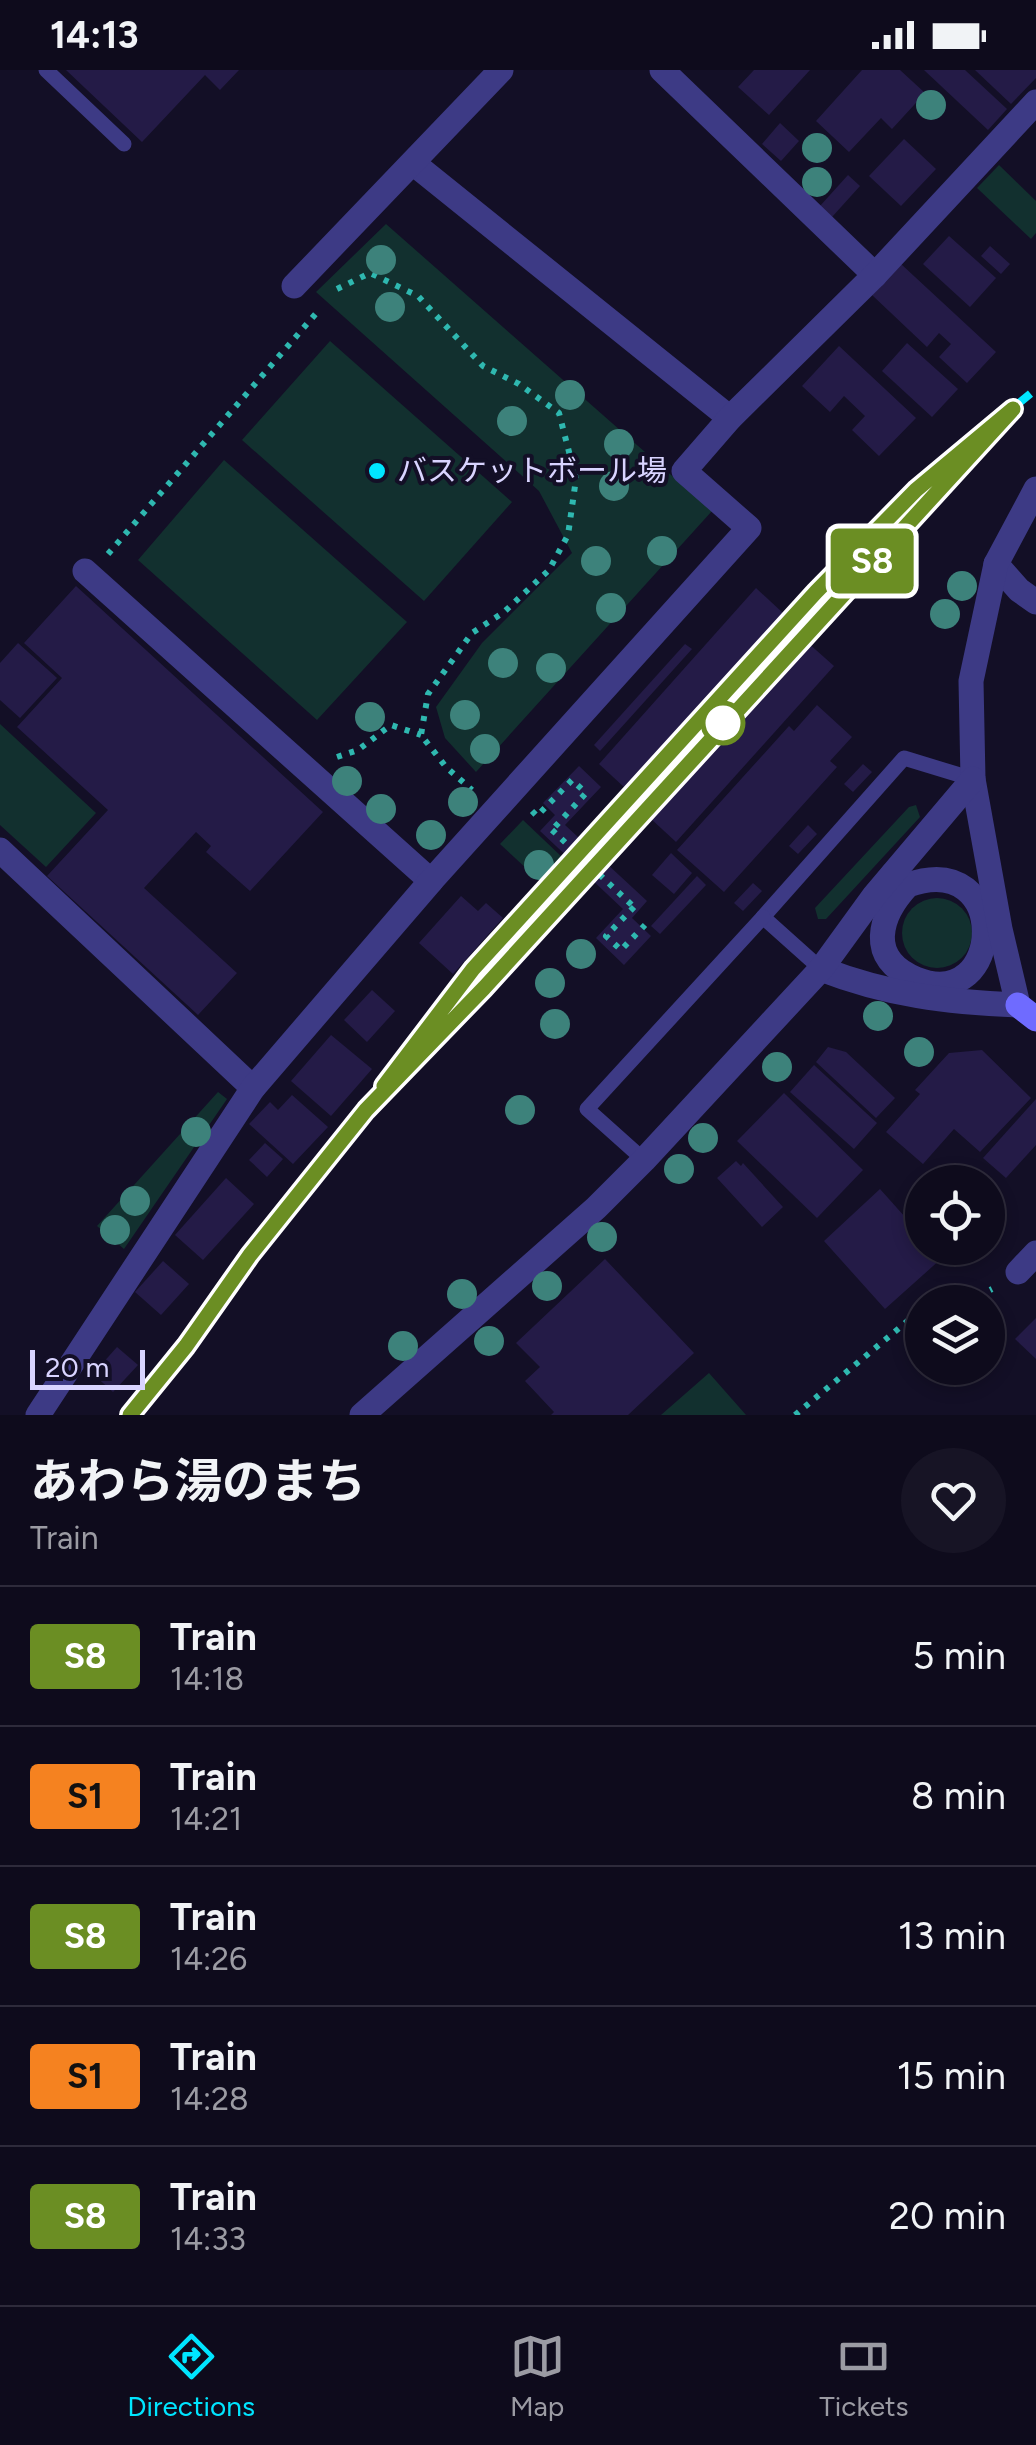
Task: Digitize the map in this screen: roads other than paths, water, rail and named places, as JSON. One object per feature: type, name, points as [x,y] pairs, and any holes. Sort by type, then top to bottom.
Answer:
[{"type":"street","points":[[294,286],[501,70]]},
{"type":"street","points":[[662,70],[875,275]]},
{"type":"street","points":[[38,1415],[253,1088],[430,882],[749,528],[684,472],[730,418],[875,275],[1036,102]]},
{"type":"street","points":[[414,163],[730,418]]},
{"type":"street","points":[[1027,1012],[991,913],[973,779],[972,681],[996,564],[1036,489]]},
{"type":"street","points":[[996,564],[1019,590],[1036,602]]},
{"type":"street","points":[[93,567],[430,882]]},
{"type":"street","points":[[882,924],[901,880],[973,779]]},
{"type":"street","points":[[0,850],[253,1088]]},
{"type":"street","points":[[362,1415],[596,1208],[644,1160],[821,968],[874,896],[901,880],[950,882],[964,888],[991,913]]},
{"type":"street","points":[[874,896],[883,945],[890,959],[921,989]]},
{"type":"street","points":[[921,989],[956,980],[972,969],[984,949],[991,913]]},
{"type":"street","points":[[821,968],[860,984],[921,989],[1027,1012]]},
{"type":"lane","points":[[46,70],[124,144]]},
{"type":"lane","points":[[644,1160],[588,1110],[904,758],[973,779]]},
{"type":"lane","points":[[762,917],[821,968]]},
{"type":"railway","points":[[130,1415],[473,969],[816,592],[915,489],[1036,389]]},
{"type":"railway","points":[[424,1050],[485,988],[951,475]]},
{"type":"train","name":"S8","points":[[130,1415],[186,1346],[250,1255],[366,1110],[484,988],[1013,409],[916,490],[816,592],[473,969],[384,1086]]},
{"type":"place","name":"バスケットボール場","points":[[377,471]]}]
